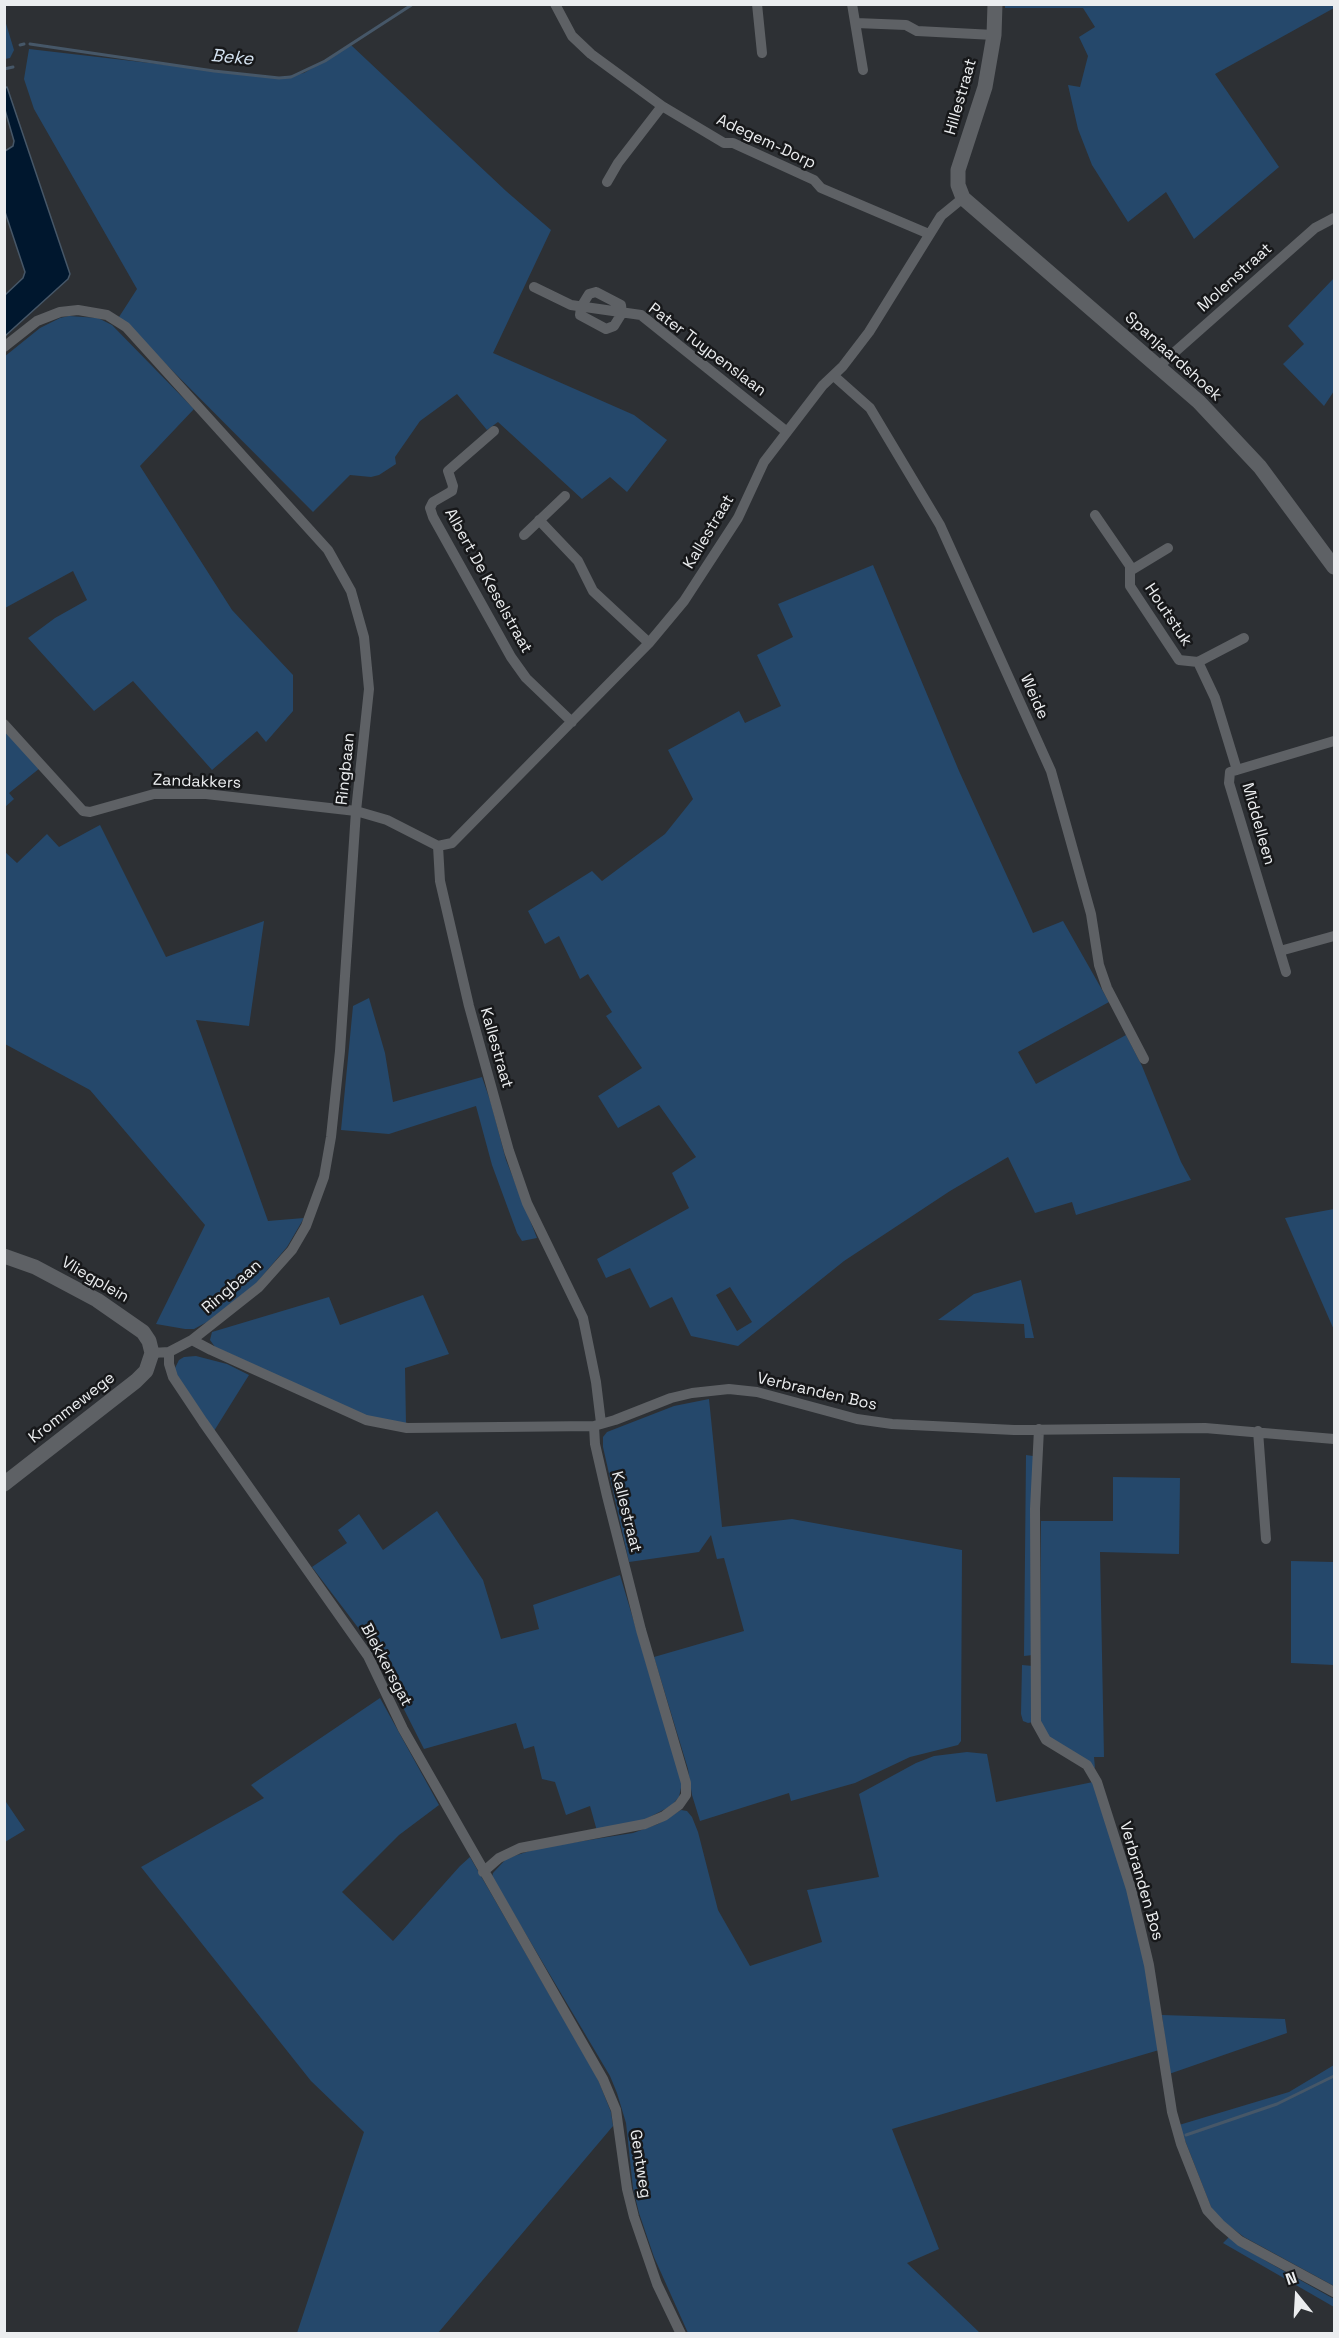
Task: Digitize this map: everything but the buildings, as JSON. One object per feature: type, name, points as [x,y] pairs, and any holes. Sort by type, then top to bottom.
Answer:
[{"type":"street","name":"Adegem-Dorp","points":[[555,4],[572,36],[591,54],[662,106],[724,143],[733,143],[814,180],[821,188],[929,234]]},
{"type":"street","points":[[757,4],[762,53]]},
{"type":"street","points":[[852,4],[863,70]]},
{"type":"street","name":"Hillestraat","points":[[963,198],[958,185],[957,170],[985,87],[994,35],[995,4]]},
{"type":"street","points":[[856,23],[906,25],[917,31],[994,35]]},
{"type":"street","points":[[607,182],[618,163],[662,106]]},
{"type":"street","name":"Kallestraat","points":[[483,1872],[499,1858],[520,1848],[618,1831],[664,1816],[679,1805],[686,1795],[686,1783],[626,1573],[599,1462],[596,1382],[583,1318],[527,1203],[508,1151],[469,1006],[440,881],[438,846],[452,843],[649,643],[684,601],[738,518],[764,462],[823,386],[834,376],[869,332],[941,216],[963,198]]},
{"type":"street","name":"Spanjaardshoek","points":[[963,198],[1199,402],[1260,467],[1335,567]]},
{"type":"street","name":"Molenstraat","points":[[1159,366],[1315,228],[1335,218]]},
{"type":"street","name":"Pater Tuypenslaan","points":[[534,287],[572,305],[641,315],[787,432]]},
{"type":"street","points":[[596,292],[621,305],[622,312],[614,326],[606,329],[580,315],[581,307],[589,294],[596,292]]},
{"type":"street","name":"Ringbaan","points":[[4,347],[37,321],[60,312],[78,310],[107,315],[126,327],[261,473],[328,550],[351,591],[364,637],[369,688],[356,811],[340,1051],[331,1137],[324,1177],[310,1216],[292,1250],[259,1287],[192,1340],[169,1352],[152,1353]]},
{"type":"street","name":"Weide","points":[[834,376],[870,408],[940,525],[950,546],[1051,771],[1091,914],[1099,965],[1107,988],[1144,1059]]},
{"type":"street","name":"Albert De Keselstraat","points":[[494,431],[448,471],[453,486],[452,491],[433,502],[430,508],[511,657],[526,678],[572,722]]},
{"type":"street","points":[[524,536],[565,495]]},
{"type":"street","name":"Houtstuk","points":[[1095,515],[1130,566],[1130,586],[1179,660],[1198,662],[1244,638]]},
{"type":"street","points":[[539,520],[582,567],[593,591],[649,643]]},
{"type":"street","name":"Houtstuk","points":[[1130,572],[1168,548]]},
{"type":"street","name":"Houtstuk","points":[[1198,662],[1215,698],[1236,771]]},
{"type":"street","name":"Zandakkers","points":[[4,724],[83,811],[90,812],[154,794],[183,794],[356,811]]},
{"type":"street","name":"Middelleen","points":[[1286,972],[1229,783],[1230,772],[1334,744]]},
{"type":"street","points":[[356,811],[387,820],[438,846]]},
{"type":"street","points":[[1280,951],[1335,936]]},
{"type":"street","name":"Vliegplein","points":[[4,1256],[35,1267],[97,1300],[143,1332],[149,1341],[152,1353]]},
{"type":"street","points":[[192,1340],[336,1408],[386,1426],[439,1428],[598,1424]]},
{"type":"street","name":"Blekkersgat","points":[[169,1352],[169,1365],[173,1377],[368,1656],[404,1730],[559,2005]]},
{"type":"street","name":"Krommewege","points":[[4,1484],[136,1381],[146,1371],[152,1353]]},
{"type":"street","name":"Verbranden Bos","points":[[598,1424],[682,1395],[729,1389],[757,1392],[857,1419],[892,1424],[1039,1429],[1205,1428],[1335,1439]]},
{"type":"street","name":"Verbranden Bos","points":[[1039,1429],[1035,1520],[1036,1722],[1046,1740],[1087,1765],[1097,1782],[1131,1888],[1149,1965],[1172,2112],[1181,2144],[1207,2210],[1240,2241],[1335,2292]]},
{"type":"street","points":[[1258,1431],[1266,1539]]},
{"type":"street","name":"Gentweg","points":[[559,2005],[610,2094],[616,2110],[627,2189],[634,2217],[657,2284],[681,2334]]},
{"type":"shaded area","points":[[1334,4],[1334,8],[1215,74],[1279,167],[1194,239],[1166,192],[1128,222],[1092,165],[1078,129],[1068,85],[1080,87],[1088,56],[1079,37],[1095,27],[1083,8],[1005,8],[1005,5]]},
{"type":"shaded area","points":[[4,17],[14,50],[10,58],[5,59]]},
{"type":"shaded area","points":[[351,45],[506,191],[551,230],[493,353],[634,415],[667,440],[627,492],[610,477],[582,499],[498,422],[487,430],[457,394],[420,421],[395,457],[396,464],[379,475],[371,477],[350,475],[313,512],[119,317],[137,289],[34,109],[24,79],[29,49],[279,78],[304,73]]},
{"type":"shaded area","points":[[7,87],[70,274],[68,279],[5,336],[5,295],[23,278],[25,272],[5,212],[5,151],[13,146],[14,141],[5,110],[5,88]]},
{"type":"shaded area","points":[[1334,278],[1334,391],[1324,406],[1283,364],[1304,344],[1288,326]]},
{"type":"shaded area","points":[[69,316],[98,318],[112,325],[194,409],[140,466],[232,610],[293,675],[293,711],[266,742],[257,731],[212,770],[133,681],[94,711],[28,638],[55,618],[87,600],[73,571],[5,608],[4,357],[40,328]]},
{"type":"shaded area","points":[[873,565],[959,771],[1033,933],[1063,921],[1109,1002],[1018,1052],[1036,1084],[1126,1035],[1142,1066],[1181,1162],[1191,1180],[1076,1215],[1072,1202],[1035,1213],[1008,1157],[950,1191],[844,1261],[738,1346],[691,1336],[672,1297],[650,1308],[630,1268],[606,1278],[597,1259],[689,1208],[672,1173],[696,1157],[659,1105],[618,1128],[598,1096],[642,1068],[606,1016],[612,1012],[588,974],[580,979],[559,936],[545,944],[528,911],[592,871],[602,881],[665,834],[693,799],[668,750],[739,711],[745,723],[781,706],[757,655],[793,637],[778,604]],"holes":[[[730,1287],[752,1322],[737,1331],[716,1295]]]},
{"type":"shaded area","points":[[4,729],[40,768],[9,793],[14,799],[5,807]]},
{"type":"shaded area","points":[[100,825],[166,957],[264,921],[249,1026],[196,1020],[268,1221],[304,1218],[287,1247],[253,1287],[207,1322],[194,1329],[156,1324],[205,1225],[90,1090],[5,1044],[4,851],[17,863],[47,834],[59,847]]},
{"type":"shaded area","points":[[369,998],[385,1053],[393,1102],[482,1077],[506,1160],[537,1238],[522,1241],[517,1233],[492,1165],[476,1106],[389,1134],[341,1130],[353,1006]]},
{"type":"shaded area","points":[[1334,1209],[1334,1330],[1285,1218]]},
{"type":"shaded area","points":[[1021,1280],[1034,1338],[1025,1338],[1024,1324],[938,1320],[974,1294]]},
{"type":"shaded area","points":[[423,1295],[449,1354],[405,1368],[406,1424],[367,1417],[215,1347],[210,1340],[212,1332],[329,1297],[340,1325]]},
{"type":"shaded area","points":[[196,1356],[227,1364],[249,1375],[214,1431],[173,1372],[179,1360]]},
{"type":"shaded area","points":[[709,1399],[722,1527],[792,1519],[962,1550],[961,1741],[958,1745],[910,1757],[855,1783],[791,1801],[789,1793],[700,1821],[692,1795],[688,1769],[654,1657],[744,1631],[724,1558],[717,1559],[711,1535],[699,1552],[629,1562],[603,1447],[603,1437],[607,1432],[674,1406]]},
{"type":"shaded area","points":[[1026,1455],[1033,1456],[1033,1655],[1024,1656]]},
{"type":"shaded area","points":[[1113,1477],[1180,1478],[1179,1554],[1100,1552],[1104,1757],[1094,1757],[1095,1768],[1046,1738],[1040,1718],[1041,1521],[1113,1521]]},
{"type":"shaded area","points":[[437,1511],[483,1580],[501,1639],[539,1629],[533,1605],[620,1575],[682,1783],[679,1797],[671,1806],[642,1821],[597,1831],[590,1806],[566,1815],[555,1782],[542,1779],[534,1746],[524,1749],[516,1723],[424,1749],[372,1646],[312,1567],[347,1543],[338,1530],[359,1514],[383,1550]]},
{"type":"shaded area","points":[[1291,1561],[1334,1562],[1334,1665],[1291,1663]]},
{"type":"shaded area","points":[[1022,1665],[1033,1666],[1033,1722],[1028,1723],[1023,1721],[1021,1714]]},
{"type":"shaded area","points":[[380,1698],[439,1805],[399,1835],[342,1892],[393,1941],[470,1857],[597,2077],[611,2112],[613,2126],[438,2333],[297,2333],[364,2132],[311,2081],[141,1867],[264,1798],[251,1785]]},
{"type":"shaded area","points":[[967,1752],[987,1754],[996,1802],[1093,1782],[1128,1891],[1153,2000],[1159,2050],[892,2129],[939,2249],[907,2263],[980,2333],[688,2333],[654,2257],[639,2213],[633,2188],[626,2123],[610,2076],[492,1877],[493,1873],[506,1859],[517,1855],[539,1848],[633,1833],[658,1824],[681,1810],[687,1811],[698,1832],[718,1910],[750,1966],[822,1942],[807,1890],[879,1877],[859,1794],[916,1763],[934,1756]]},
{"type":"shaded area","points":[[4,1799],[25,1830],[5,1842],[4,1842]]},
{"type":"shaded area","points":[[1162,2015],[1285,2019],[1287,2033],[1169,2074]]},
{"type":"shaded area","points":[[1334,2065],[1334,2286],[1244,2237],[1220,2219],[1211,2207],[1179,2125],[1289,2092]]},
{"type":"shaded area","points":[[1229,2237],[1266,2261],[1334,2299],[1334,2307],[1223,2243]]},
{"type":"waterway","name":"Beke","points":[[30,44],[214,71],[279,78],[291,77],[325,61],[413,4]]},
{"type":"waterway","name":"Beke","points":[[20,45],[24,44]]},
{"type":"waterway","name":"Beke","points":[[4,69],[13,67]]},
{"type":"waterway","points":[[1186,2135],[1277,2104],[1334,2076]]}]
